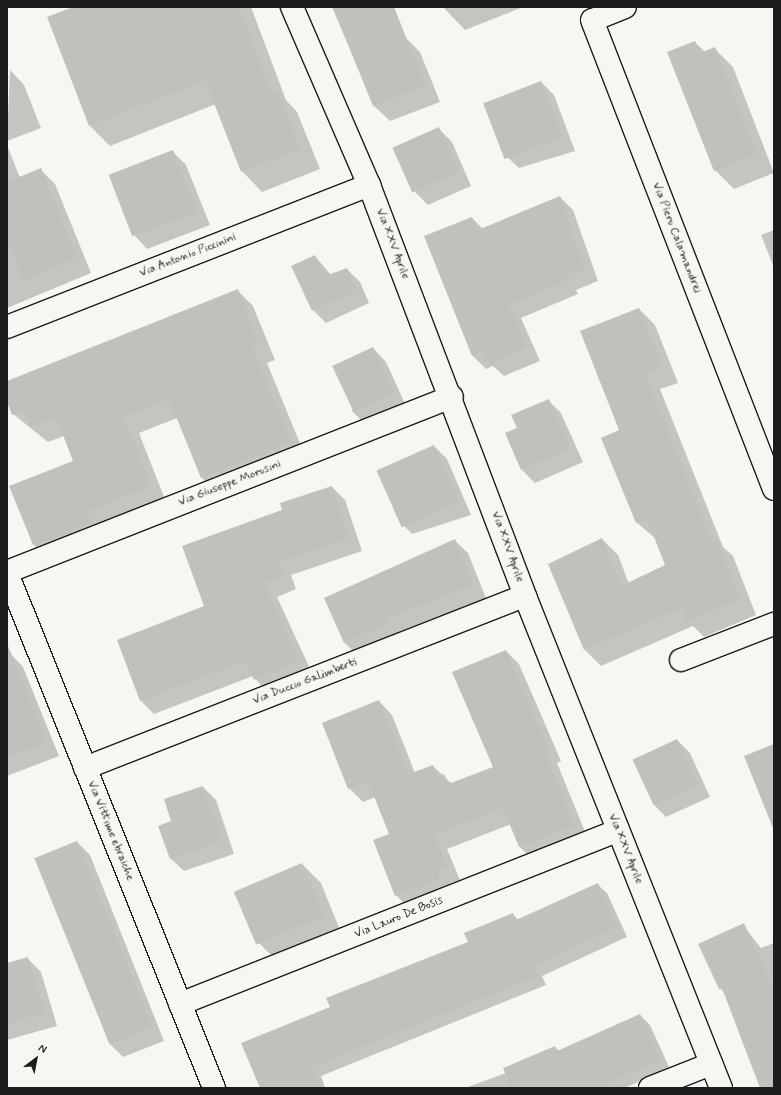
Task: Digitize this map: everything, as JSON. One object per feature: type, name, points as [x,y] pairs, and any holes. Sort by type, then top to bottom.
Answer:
[{"type":"street","name":"Via XXV Aprile","points":[[292,7],[369,185],[452,397],[525,596],[721,1088]]},
{"type":"street","name":"Via Piero Calamandrei","points":[[625,7],[592,20],[774,489]]},
{"type":"street","name":"Via Antonio Piccinini","points":[[7,327],[369,185]]},
{"type":"street","name":"Via Giuseppe Morosini","points":[[7,572],[452,397]]},
{"type":"street","name":"Via Vittime ebraiche","points":[[7,572],[214,1088]]},
{"type":"street","name":"Via Duccio Galimberti","points":[[85,768],[525,596]]},
{"type":"street","points":[[680,660],[774,624]]},
{"type":"street","name":"Via Lauro De Bosis","points":[[180,1004],[618,831]]},
{"type":"street","points":[[650,1088],[711,1064]]},
{"type":"building","points":[[73,7],[239,7],[271,92],[277,90],[300,149],[241,172],[205,80],[89,126],[47,17]]},
{"type":"building","points":[[333,7],[394,7],[425,86],[373,106]]},
{"type":"building","points":[[695,41],[700,53],[715,47],[757,154],[714,171],[667,52]]},
{"type":"building","points":[[541,81],[563,137],[505,159],[483,103]]},
{"type":"building","points":[[439,127],[459,172],[412,193],[392,148]]},
{"type":"building","points":[[173,150],[197,212],[132,236],[109,175]]},
{"type":"building","points":[[41,168],[77,258],[24,280],[7,239],[7,182]]},
{"type":"building","points":[[560,196],[585,268],[564,277],[566,281],[509,305],[527,347],[490,364],[484,351],[472,356],[424,236],[472,217],[478,230]]},
{"type":"building","points":[[315,255],[325,276],[347,268],[357,290],[312,311],[291,266]]},
{"type":"building","points":[[238,289],[259,344],[252,347],[291,442],[201,478],[169,399],[124,417],[151,486],[87,511],[92,522],[33,545],[9,486],[73,461],[56,417],[31,427],[25,410],[12,415],[7,402],[7,381]]},
{"type":"building","points":[[639,308],[662,367],[645,373],[712,541],[717,539],[740,599],[687,622],[682,608],[584,650],[548,564],[602,538],[621,586],[665,565],[647,519],[636,523],[601,438],[619,430],[580,331]]},
{"type":"building","points":[[373,347],[394,392],[353,411],[332,366]]},
{"type":"building","points":[[549,399],[571,449],[521,470],[505,433],[517,428],[511,415]]},
{"type":"building","points":[[434,445],[459,502],[402,527],[376,471]]},
{"type":"building","points":[[332,486],[349,538],[279,562],[284,576],[264,583],[299,660],[254,680],[245,661],[140,701],[117,640],[204,606],[182,546],[282,510],[280,503]]},
{"type":"building","points":[[455,539],[473,585],[387,618],[390,622],[344,643],[324,598]]},
{"type":"building","points":[[8,646],[47,742],[7,758],[7,647]]},
{"type":"building","points":[[506,650],[548,748],[544,749],[575,825],[519,847],[503,808],[434,835],[447,866],[437,870],[440,878],[395,896],[373,840],[389,834],[368,781],[348,789],[322,723],[379,700],[409,774],[433,765],[438,777],[444,774],[448,784],[493,767],[452,672]]},
{"type":"building","points":[[677,739],[698,784],[654,805],[633,760]]},
{"type":"building","points":[[774,744],[774,828],[773,828],[744,756]]},
{"type":"building","points":[[203,786],[222,841],[170,859],[158,826],[171,821],[164,799]]},
{"type":"building","points":[[77,841],[152,1027],[110,1045],[34,858]]},
{"type":"building","points":[[302,863],[324,915],[256,944],[234,892]]},
{"type":"building","points":[[598,883],[618,927],[534,966],[537,976],[312,1067],[321,1088],[260,1088],[241,1043],[330,1007],[326,998],[468,942],[464,933],[513,913],[516,920]]},
{"type":"building","points":[[744,923],[774,991],[774,1088],[760,1088],[722,988],[719,989],[698,944]]},
{"type":"building","points":[[28,957],[44,1013],[7,1024],[7,963]]},
{"type":"building","points":[[640,1014],[661,1059],[596,1088],[511,1088],[503,1068],[555,1046],[557,1051]]}]
